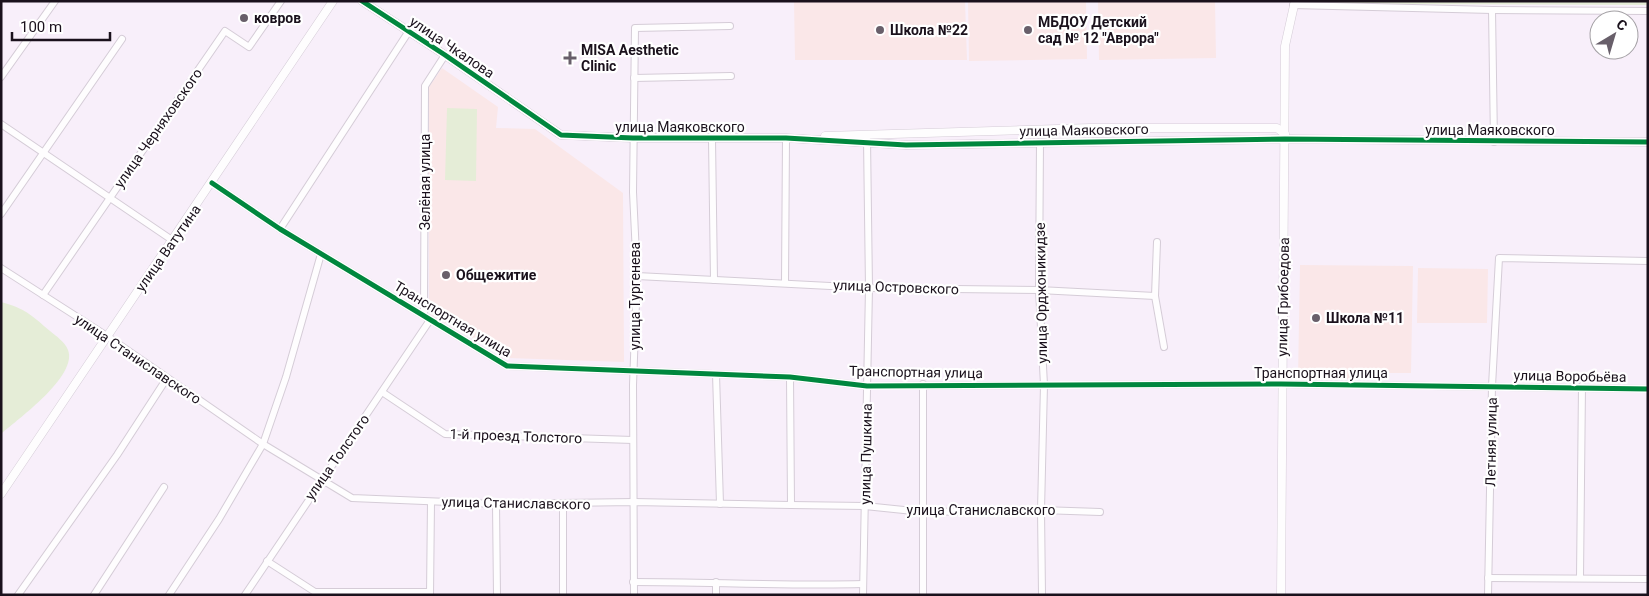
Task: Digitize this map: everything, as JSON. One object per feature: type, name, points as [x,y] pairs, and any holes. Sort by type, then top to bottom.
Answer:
[{"type":"street","points":[[1,77],[55,1]]},
{"type":"street","name":"улица Черняховского","points":[[43,295],[225,31],[249,47],[281,1]]},
{"type":"street","name":"улица Ватутина","points":[[1,494],[333,1]]},
{"type":"street","name":"улица Чкалова","points":[[362,1],[529,112]]},
{"type":"street","points":[[1294,3],[1492,10],[1648,11]]},
{"type":"street","name":"улица Грибоедова","points":[[1281,595],[1281,384],[1285,46],[1294,3]]},
{"type":"street","points":[[1492,10],[1494,142]]},
{"type":"street","name":"улица Тургенева","points":[[634,595],[633,440],[637,276],[633,192],[635,28],[730,26]]},
{"type":"street","points":[[280,229],[408,31]]},
{"type":"street","points":[[1,214],[122,39]]},
{"type":"street","name":"Зелёная улица","points":[[424,315],[426,86],[445,55]]},
{"type":"street","points":[[634,78],[731,76]]},
{"type":"street","name":"улица Маяковского","points":[[529,112],[561,135],[633,138],[786,138],[906,145],[1285,137],[1494,142],[1648,142]]},
{"type":"street","points":[[1,124],[44,151],[172,240]]},
{"type":"street","name":"улица Маяковского","points":[[786,138],[868,133],[1090,128],[1277,128],[1285,137]]},
{"type":"street","name":"улица Пушкина","points":[[863,595],[867,386],[868,133]]},
{"type":"street","points":[[712,138],[714,280]]},
{"type":"street","points":[[785,283],[786,138]]},
{"type":"street","name":"улица Орджоникидзе","points":[[1040,142],[1039,290],[1044,385],[1041,510],[1042,595]]},
{"type":"street","name":"Транспортная улица","points":[[212,183],[280,229],[507,366],[790,377],[867,386],[923,384],[1492,386]]},
{"type":"street","points":[[1157,242],[1155,296],[1164,347]]},
{"type":"street","points":[[169,595],[219,519],[263,444],[286,377],[321,254]]},
{"type":"street","name":"Летняя улица","points":[[1488,595],[1492,386],[1499,258],[1648,260]]},
{"type":"street","name":"улица Станиславского","points":[[1,268],[107,336],[263,444],[352,498],[496,504],[563,505],[634,502],[865,506],[923,512],[1041,510],[1100,512]]},
{"type":"street","name":"улица Островского","points":[[637,276],[868,288],[1039,290],[1155,296]]},
{"type":"street","name":"улица Толстого","points":[[245,595],[430,320]]},
{"type":"street","points":[[716,374],[720,504]]},
{"type":"street","points":[[790,377],[791,505]]},
{"type":"street","points":[[18,595],[117,455],[167,378]]},
{"type":"street","points":[[923,384],[923,595]]},
{"type":"street","name":"улица Воробьёва","points":[[1492,386],[1582,386],[1648,389]]},
{"type":"street","points":[[1580,578],[1582,386]]},
{"type":"street","name":"1-й проезд Толстого","points":[[382,392],[445,434],[633,440]]},
{"type":"street","points":[[94,595],[164,487]]},
{"type":"street","points":[[267,562],[315,592],[430,593],[431,502]]},
{"type":"street","points":[[496,504],[497,595]]},
{"type":"street","points":[[563,505],[563,595]]},
{"type":"street","points":[[1488,578],[1648,579]]},
{"type":"street","points":[[633,582],[716,582],[786,586],[863,584]]},
{"type":"street","points":[[716,582],[716,595]]},
{"type":"street","points":[[786,586],[786,595]]},
{"type":"shaded area","name":"Школа №22","points":[[794,1],[965,1],[967,60],[795,60]]},
{"type":"shaded area","name":"МБДОУ Детский сад № 12 \"Аврора\"","points":[[968,1],[1086,1],[1087,59],[969,61]]},
{"type":"shaded area","points":[[1098,1],[1215,1],[1216,58],[1099,60]]},
{"type":"shaded area","points":[[442,68],[498,107],[496,128],[535,129],[623,193],[624,362],[508,358],[429,314],[429,87]]},
{"type":"shaded area","points":[[1300,265],[1413,266],[1411,373],[1350,373],[1350,379],[1298,378]]},
{"type":"shaded area","points":[[1418,268],[1488,269],[1487,323],[1417,323]]},
{"type":"green space","points":[[1333,1],[1648,1],[1648,5],[1333,4]]},
{"type":"green space","points":[[447,108],[477,109],[476,181],[445,180]]},
{"type":"green space","points":[[1,302],[27,313],[58,337],[68,350],[69,360],[56,384],[45,396],[1,434]]},
{"type":"cycle path","points":[[362,1],[445,55],[561,135],[633,138],[786,138],[906,145],[1285,139],[1648,142]]},
{"type":"cycle path","points":[[212,183],[280,229],[507,366],[790,377],[867,386],[1281,384],[1648,389]]},
{"type":"place","name":"ковров","points":[[244,18]]},
{"type":"place","name":"Школа №22","points":[[880,30]]},
{"type":"place","name":"МБДОУ Детский сад № 12 \"Аврора\"","points":[[1028,30]]},
{"type":"place","name":"MISA Aesthetic Clinic","points":[[570,58]]},
{"type":"place","name":"Общежитие","points":[[446,275]]},
{"type":"place","name":"Школа №11","points":[[1316,318]]}]
